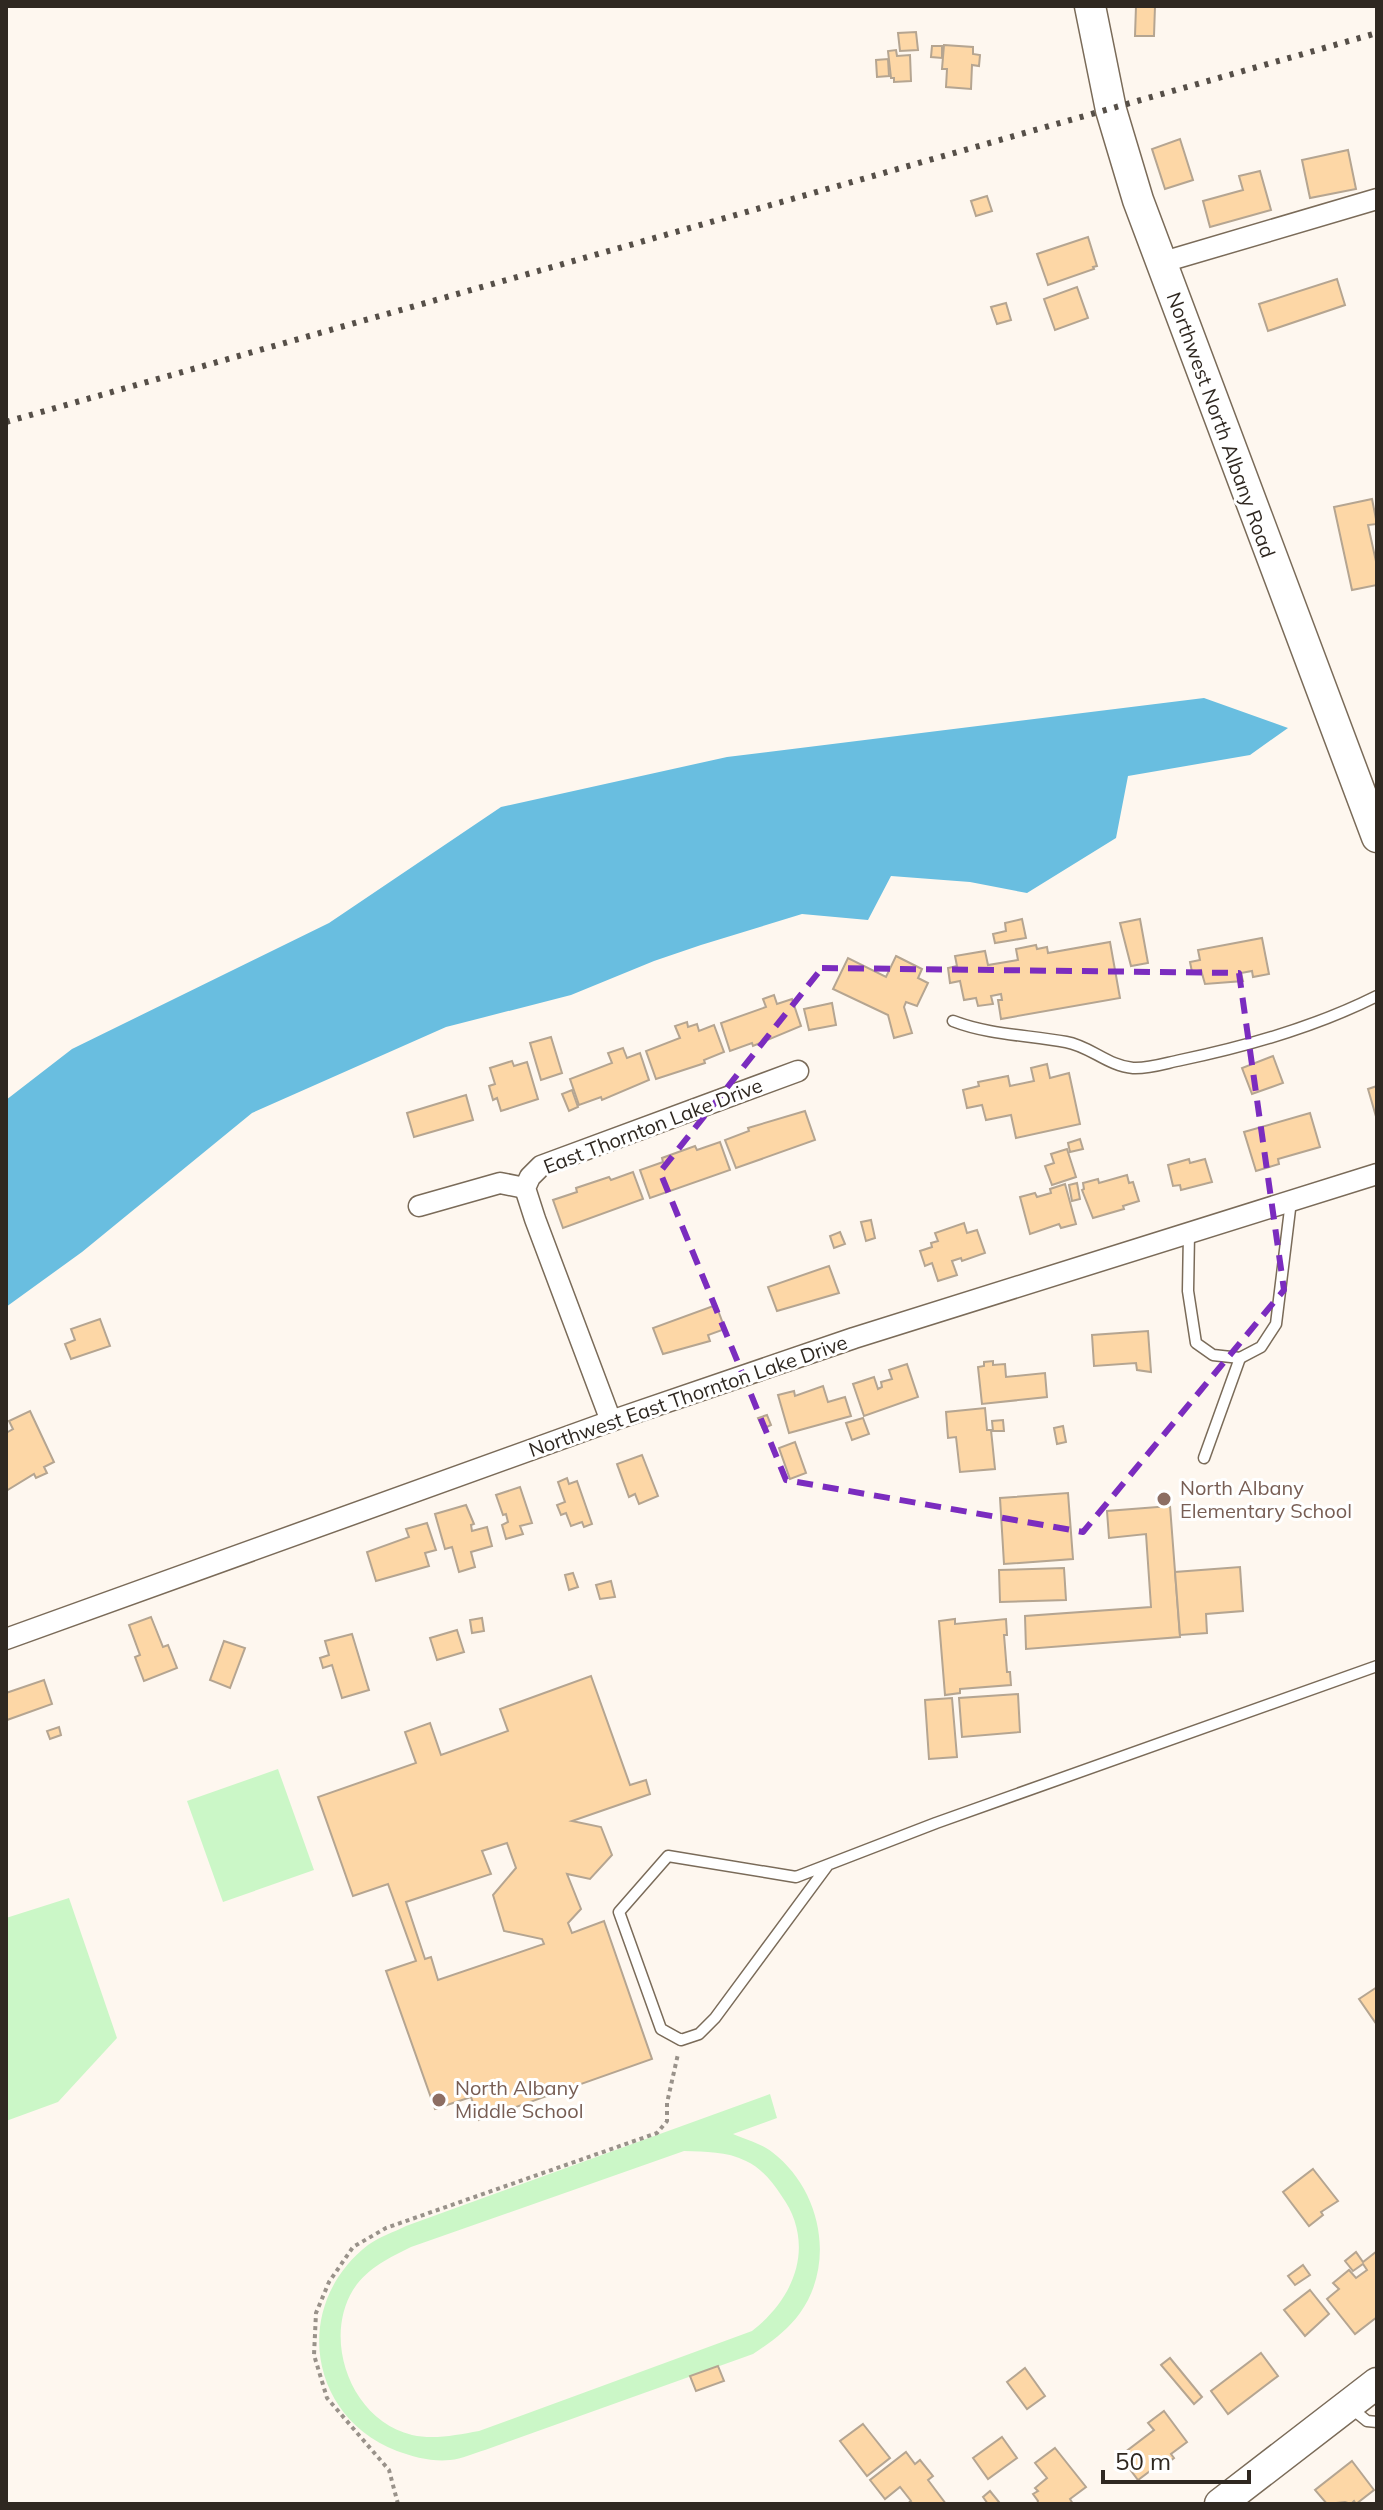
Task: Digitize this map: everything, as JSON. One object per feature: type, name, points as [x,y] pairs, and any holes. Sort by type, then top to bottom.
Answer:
[{"type":"main road","name":"Northwest North Albany Road","points":[[1090,6],[1111,110],[1138,200],[1377,837]]},
{"type":"main road","points":[[1220,2504],[1377,2383]]},
{"type":"street","points":[[1160,263],[1377,199]]},
{"type":"street","name":"East Thornton Lake Drive","points":[[611,1421],[525,1188],[530,1177],[541,1166],[798,1071]]},
{"type":"street","name":"Northwest East Thornton Lake Drive","points":[[6,1639],[611,1421],[854,1338],[1377,1174]]},
{"type":"street","points":[[419,1206],[500,1183],[525,1188]]},
{"type":"lane","points":[[953,1021],[979,1031],[1017,1033],[1077,1044],[1119,1066],[1137,1069],[1229,1050],[1328,1019],[1377,996]]},
{"type":"lane","points":[[1189,1233],[1188,1291],[1196,1343],[1213,1355],[1240,1358],[1261,1347],[1276,1324],[1291,1199]]},
{"type":"lane","points":[[1204,1458],[1240,1358]]},
{"type":"lane","points":[[828,1865],[715,2018],[699,2034],[681,2040],[661,2029],[619,1912],[668,1856],[796,1877],[936,1823],[1377,1666]]},
{"type":"lane","points":[[1348,2405],[1367,2421],[1377,2422]]},
{"type":"path","points":[[398,2504],[389,2470],[327,2398],[314,2355],[316,2313],[329,2282],[353,2247],[386,2228],[657,2133],[667,2121],[667,2103],[681,2040]]},
{"type":"highlighted area","points":[[822,968],[1239,973],[1284,1290],[1083,1532],[786,1480],[660,1172]]},
{"type":"green space","points":[[278,1769],[314,1870],[223,1902],[187,1801]]},
{"type":"green space","points":[[69,1898],[117,2038],[58,2102],[6,2121],[6,1918]]},
{"type":"green space","points":[[770,2094],[777,2118],[733,2134],[768,2149],[789,2167],[812,2206],[820,2250],[818,2272],[800,2313],[784,2331],[753,2354],[485,2450],[454,2459],[437,2460],[397,2451],[367,2435],[344,2412],[328,2386],[320,2357],[320,2327],[328,2297],[344,2269],[368,2245],[406,2226]],"holes":[[[684,2151],[723,2154],[751,2164],[770,2180],[792,2213],[799,2250],[790,2286],[780,2302],[752,2331],[479,2431],[437,2437],[412,2435],[391,2427],[373,2414],[348,2376],[342,2355],[341,2332],[344,2310],[353,2290],[372,2270],[411,2247]]]},
{"type":"water","points":[[1204,698],[1288,728],[1250,755],[1128,776],[1116,838],[1027,893],[970,882],[891,876],[868,920],[802,914],[654,961],[571,995],[446,1027],[252,1113],[82,1252],[6,1307],[6,1100],[72,1049],[329,923],[501,807],[727,757]]},
{"type":"building","points":[[1136,6],[1155,6],[1154,36],[1135,36]]},
{"type":"building","points":[[916,32],[918,50],[900,51],[898,33]]},
{"type":"building","points":[[944,45],[973,47],[973,54],[980,55],[979,66],[972,65],[971,89],[946,87],[947,69],[942,69]]},
{"type":"building","points":[[932,46],[942,46],[942,58],[931,57]]},
{"type":"building","points":[[896,50],[897,56],[910,55],[911,81],[894,82],[891,78],[888,51]]},
{"type":"building","points":[[888,59],[889,76],[877,77],[876,60]]},
{"type":"building","points":[[1180,139],[1193,180],[1165,189],[1152,149]]},
{"type":"building","points":[[1348,150],[1356,189],[1310,198],[1302,160]]},
{"type":"building","points":[[1260,171],[1271,210],[1210,227],[1203,201],[1243,190],[1239,176]]},
{"type":"building","points":[[987,196],[992,211],[976,216],[971,201]]},
{"type":"building","points":[[1088,237],[1097,266],[1048,285],[1037,254]]},
{"type":"building","points":[[1337,279],[1345,305],[1268,331],[1259,304]]},
{"type":"building","points":[[1077,287],[1088,318],[1055,330],[1044,299]]},
{"type":"building","points":[[1006,303],[1011,320],[997,324],[991,307]]},
{"type":"building","points":[[1372,499],[1377,524],[1368,525],[1377,566],[1377,585],[1352,590],[1334,507]]},
{"type":"building","points":[[1022,919],[1026,938],[995,943],[993,934],[1006,931],[1005,923]]},
{"type":"building","points":[[1140,919],[1148,963],[1131,966],[1120,923]]},
{"type":"building","points":[[1262,938],[1269,974],[1253,977],[1252,971],[1241,973],[1243,981],[1205,984],[1201,970],[1192,972],[1190,962],[1200,960],[1198,950]]},
{"type":"building","points":[[1110,942],[1120,998],[1001,1019],[998,1000],[1002,1000],[1001,994],[991,996],[993,1004],[978,1006],[976,998],[964,1000],[960,981],[950,983],[948,968],[957,966],[955,956],[985,951],[988,965],[1018,960],[1016,949],[1036,945],[1037,949],[1047,947],[1048,953]]},
{"type":"building","points":[[896,956],[922,969],[918,978],[928,983],[917,1006],[906,1002],[904,1007],[912,1033],[894,1038],[888,1015],[833,989],[848,958],[886,977]]},
{"type":"building","points":[[774,995],[777,1004],[792,999],[801,1026],[753,1046],[752,1043],[730,1051],[721,1023],[766,1007],[763,999]]},
{"type":"building","points":[[832,1003],[836,1025],[809,1030],[804,1009]]},
{"type":"building","points":[[687,1022],[688,1027],[697,1024],[699,1031],[714,1025],[724,1052],[704,1060],[705,1063],[656,1079],[646,1051],[680,1038],[675,1026]]},
{"type":"building","points":[[551,1037],[562,1073],[541,1080],[530,1043]]},
{"type":"building","points":[[623,1048],[627,1058],[640,1053],[649,1080],[602,1100],[601,1097],[579,1105],[570,1079],[612,1063],[608,1053]]},
{"type":"building","points":[[1273,1056],[1283,1083],[1252,1094],[1242,1068]]},
{"type":"building","points":[[512,1061],[514,1066],[527,1062],[538,1099],[501,1111],[497,1098],[493,1100],[489,1086],[495,1084],[490,1068]]},
{"type":"building","points":[[1047,1064],[1050,1078],[1069,1073],[1080,1124],[1016,1138],[1011,1115],[986,1120],[982,1105],[967,1108],[963,1090],[979,1086],[978,1082],[1008,1076],[1010,1086],[1034,1081],[1031,1068]]},
{"type":"building","points":[[1377,1086],[1377,1120],[1368,1089]]},
{"type":"building","points":[[572,1090],[578,1107],[569,1111],[562,1094]]},
{"type":"building","points":[[466,1095],[473,1120],[414,1137],[407,1113]]},
{"type":"building","points":[[805,1111],[815,1140],[736,1168],[725,1140],[749,1131],[748,1128]]},
{"type":"building","points":[[1310,1113],[1320,1147],[1278,1159],[1279,1164],[1256,1171],[1244,1132]]},
{"type":"building","points":[[1080,1139],[1083,1149],[1070,1152],[1068,1143]]},
{"type":"building","points":[[720,1142],[730,1170],[650,1198],[640,1170],[695,1146],[697,1150]]},
{"type":"building","points":[[1067,1149],[1076,1177],[1052,1185],[1045,1166],[1054,1163],[1051,1154]]},
{"type":"building","points":[[1189,1159],[1190,1163],[1205,1159],[1212,1182],[1181,1190],[1180,1185],[1173,1186],[1168,1165]]},
{"type":"building","points":[[633,1172],[643,1199],[563,1228],[553,1200],[577,1192],[576,1188]]},
{"type":"building","points":[[1127,1175],[1129,1183],[1133,1182],[1139,1201],[1093,1218],[1082,1190],[1083,1183],[1098,1179],[1099,1183]]},
{"type":"building","points":[[1077,1183],[1080,1199],[1072,1201],[1069,1185]]},
{"type":"building","points":[[1065,1184],[1076,1224],[1061,1228],[1059,1224],[1030,1234],[1020,1197],[1051,1193],[1050,1189]]},
{"type":"building","points":[[871,1220],[875,1238],[866,1241],[861,1222]]},
{"type":"building","points":[[964,1223],[967,1233],[977,1230],[985,1253],[952,1261],[957,1275],[938,1281],[932,1263],[925,1266],[920,1251],[938,1241],[935,1233]]},
{"type":"building","points":[[840,1232],[845,1244],[834,1248],[830,1236]]},
{"type":"building","points":[[829,1266],[839,1293],[777,1311],[768,1287]]},
{"type":"building","points":[[716,1305],[725,1329],[708,1335],[710,1341],[663,1354],[653,1328]]},
{"type":"building","points":[[100,1319],[110,1346],[71,1359],[65,1344],[75,1340],[71,1329]]},
{"type":"building","points":[[1148,1331],[1151,1372],[1137,1370],[1136,1363],[1094,1366],[1092,1335]]},
{"type":"building","points":[[993,1361],[993,1365],[1005,1364],[1006,1377],[1045,1373],[1047,1397],[982,1404],[978,1367],[984,1366],[984,1362]]},
{"type":"building","points":[[907,1364],[918,1397],[864,1416],[853,1384],[874,1377],[878,1389],[882,1387],[881,1382],[892,1379],[889,1370]]},
{"type":"building","points":[[823,1386],[828,1402],[845,1397],[851,1416],[789,1433],[778,1395],[794,1391],[795,1396]]},
{"type":"building","points":[[985,1408],[995,1469],[960,1472],[956,1437],[948,1438],[946,1412]]},
{"type":"building","points":[[30,1411],[54,1462],[44,1467],[47,1473],[36,1478],[34,1474],[6,1491],[6,1433],[13,1429],[9,1421]]},
{"type":"building","points":[[767,1415],[771,1425],[763,1429],[758,1418]]},
{"type":"building","points":[[863,1418],[869,1434],[852,1440],[846,1423]]},
{"type":"building","points":[[1003,1420],[1004,1431],[993,1431],[992,1421]]},
{"type":"building","points":[[1063,1426],[1066,1442],[1057,1444],[1054,1428]]},
{"type":"building","points":[[795,1442],[806,1473],[790,1479],[779,1448]]},
{"type":"building","points":[[642,1455],[658,1496],[639,1504],[635,1494],[629,1497],[617,1464]]},
{"type":"building","points":[[567,1478],[569,1484],[577,1481],[592,1524],[584,1527],[582,1522],[571,1526],[566,1513],[561,1515],[557,1505],[565,1502],[558,1482]]},
{"type":"building","points":[[520,1487],[532,1523],[520,1526],[523,1534],[506,1539],[502,1525],[508,1522],[496,1495]]},
{"type":"building","points":[[1068,1493],[1073,1559],[1004,1564],[1000,1498]]},
{"type":"building","points":[[466,1505],[474,1524],[471,1525],[472,1531],[487,1527],[492,1546],[471,1552],[475,1567],[459,1572],[452,1547],[445,1549],[435,1514]]},
{"type":"building","points":[[1170,1506],[1180,1637],[1026,1649],[1025,1616],[1151,1607],[1146,1534],[1109,1538],[1107,1511]]},
{"type":"building","points":[[427,1523],[436,1550],[425,1553],[429,1566],[376,1581],[367,1552],[409,1537],[406,1529]]},
{"type":"building","points":[[1240,1567],[1243,1611],[1206,1614],[1207,1633],[1180,1635],[1175,1572]]},
{"type":"building","points":[[1064,1568],[1066,1600],[1000,1602],[999,1570]]},
{"type":"building","points":[[573,1573],[578,1587],[569,1590],[565,1575]]},
{"type":"building","points":[[611,1581],[615,1597],[600,1599],[596,1585]]},
{"type":"building","points":[[151,1617],[163,1647],[168,1645],[177,1668],[144,1681],[135,1657],[140,1655],[129,1625]]},
{"type":"building","points":[[482,1618],[484,1631],[472,1633],[470,1620]]},
{"type":"building","points":[[955,1619],[955,1624],[1006,1619],[1007,1635],[1004,1635],[1011,1685],[960,1689],[960,1693],[945,1695],[939,1621]]},
{"type":"building","points":[[457,1630],[464,1652],[437,1660],[430,1638]]},
{"type":"building","points":[[352,1634],[369,1690],[342,1698],[332,1665],[323,1668],[320,1658],[329,1655],[325,1641]]},
{"type":"building","points":[[224,1641],[245,1648],[230,1688],[210,1680]]},
{"type":"building","points":[[591,1676],[630,1785],[646,1780],[650,1794],[572,1821],[601,1827],[612,1855],[590,1879],[567,1874],[581,1909],[568,1923],[572,1933],[604,1921],[652,2059],[479,2120],[471,2097],[435,2109],[386,1971],[416,1961],[388,1884],[353,1896],[318,1797],[416,1763],[405,1732],[430,1723],[441,1755],[508,1731],[500,1709]],"holes":[[[507,1843],[516,1868],[493,1895],[504,1931],[542,1939],[544,1944],[438,1980],[431,1957],[425,1959],[406,1902],[491,1874],[482,1851]]]},
{"type":"building","points":[[44,1680],[52,1704],[7,1720],[6,1693]]},
{"type":"building","points":[[1018,1694],[1020,1732],[962,1737],[959,1698]]},
{"type":"building","points":[[952,1698],[957,1757],[929,1759],[925,1700]]},
{"type":"building","points":[[59,1727],[61,1735],[50,1739],[47,1731]]},
{"type":"building","points":[[1377,1987],[1377,2025],[1359,1999]]},
{"type":"building","points":[[1313,2169],[1338,2201],[1321,2212],[1323,2215],[1309,2226],[1283,2192]]},
{"type":"building","points":[[1377,2251],[1377,2317],[1355,2334],[1327,2299],[1339,2289],[1333,2283],[1349,2270],[1356,2278],[1367,2270],[1363,2264],[1353,2271],[1345,2261],[1356,2252],[1363,2262]]},
{"type":"building","points":[[1303,2265],[1310,2275],[1295,2285],[1288,2276]]},
{"type":"building","points":[[1310,2290],[1329,2314],[1305,2336],[1284,2310]]},
{"type":"building","points":[[1261,2353],[1278,2376],[1228,2414],[1211,2391]]},
{"type":"building","points":[[1170,2358],[1202,2397],[1194,2404],[1161,2365]]},
{"type":"building","points":[[718,2366],[724,2381],[696,2391],[690,2376]]},
{"type":"building","points":[[1025,2368],[1045,2396],[1027,2409],[1007,2382]]},
{"type":"building","points":[[1164,2411],[1187,2442],[1171,2454],[1174,2458],[1138,2480],[1120,2456],[1154,2430],[1148,2423]]},
{"type":"building","points":[[863,2424],[890,2458],[867,2476],[840,2441]]},
{"type":"building","points":[[1002,2437],[1017,2458],[988,2479],[973,2458]]},
{"type":"building","points":[[1055,2448],[1086,2487],[1070,2499],[1073,2504],[1037,2504],[1033,2494],[1038,2491],[1035,2488],[1047,2478],[1035,2463]]},
{"type":"building","points":[[906,2452],[915,2464],[920,2460],[933,2476],[928,2480],[946,2504],[907,2504],[911,2501],[900,2487],[885,2499],[870,2480]]},
{"type":"building","points":[[1352,2461],[1374,2490],[1356,2504],[1354,2501],[1351,2504],[1327,2504],[1315,2490]]},
{"type":"building","points":[[990,2491],[999,2502],[996,2504],[988,2504],[983,2497]]},
{"type":"railway","points":[[6,422],[1377,33]]},
{"type":"place","name":"North Albany Elementary School","points":[[1164,1499]]},
{"type":"place","name":"North Albany Middle School","points":[[439,2100]]}]
